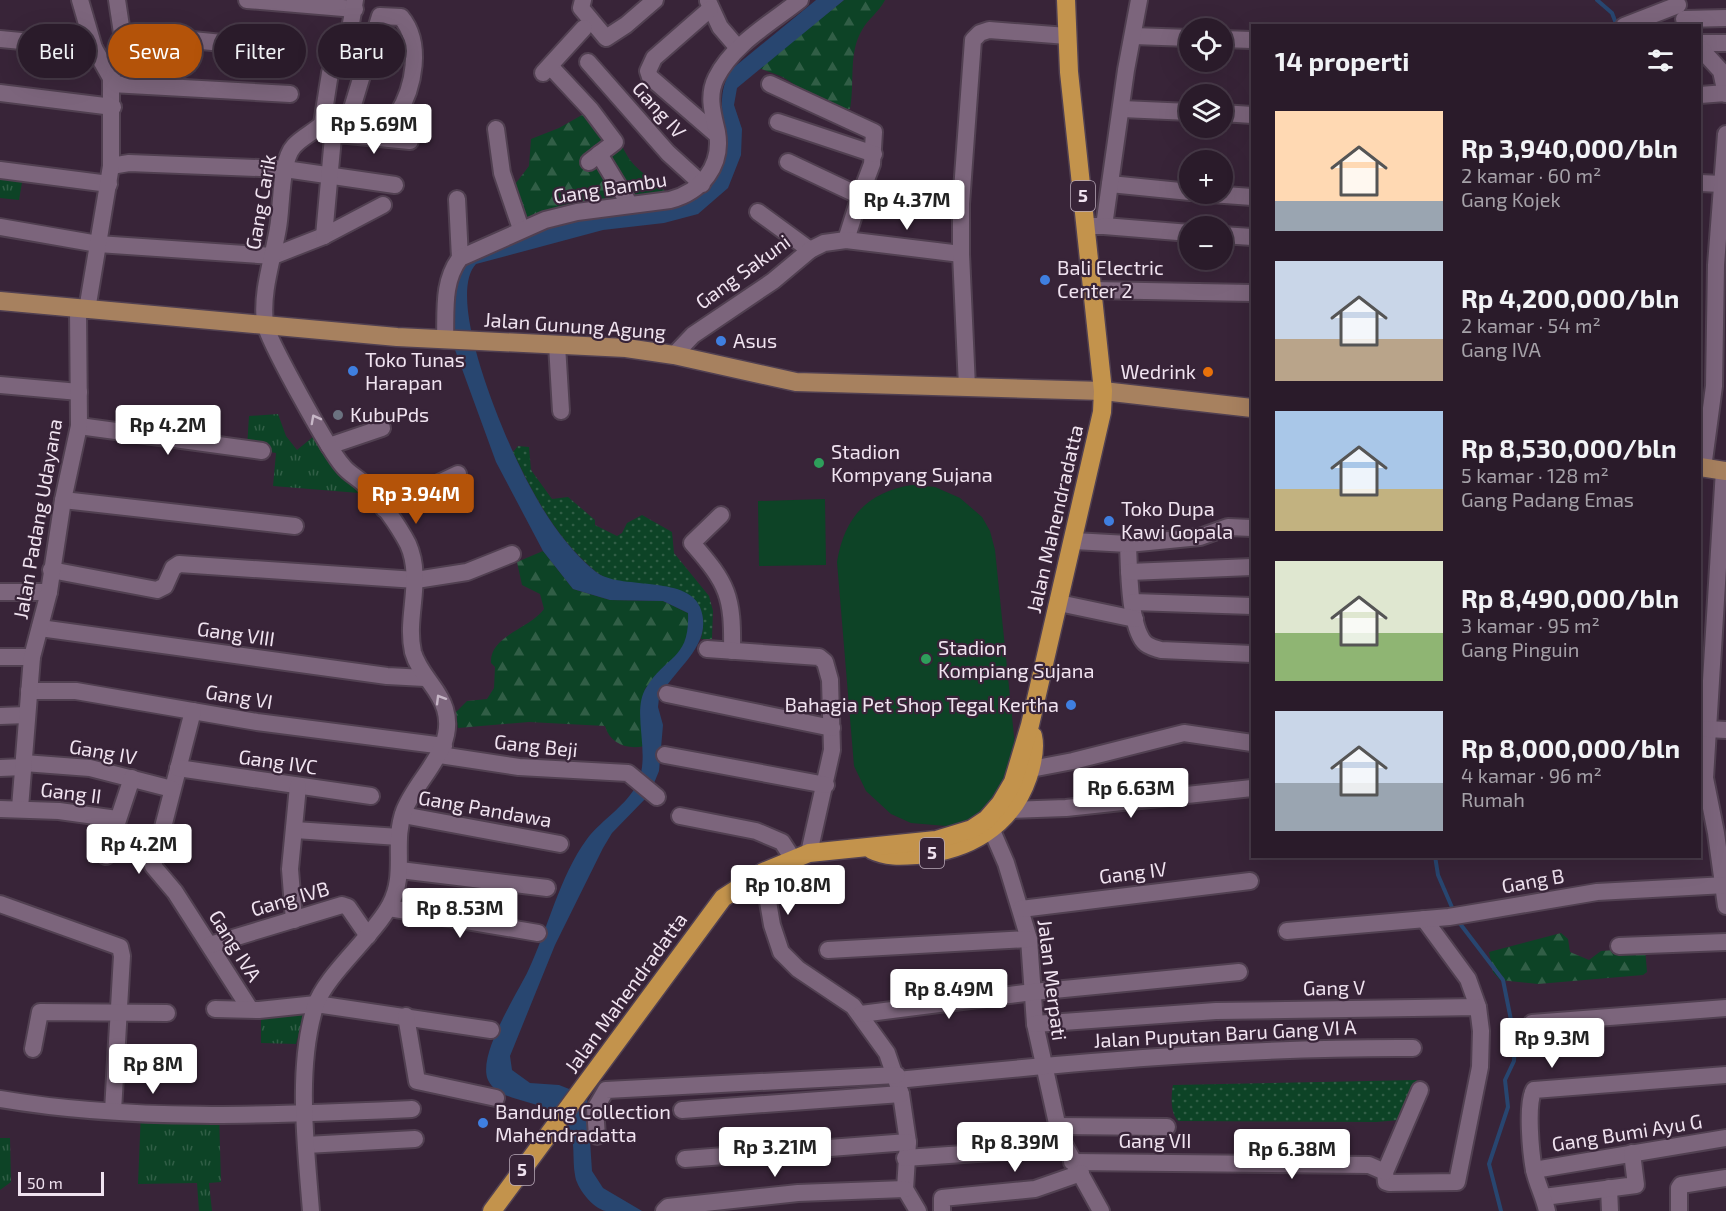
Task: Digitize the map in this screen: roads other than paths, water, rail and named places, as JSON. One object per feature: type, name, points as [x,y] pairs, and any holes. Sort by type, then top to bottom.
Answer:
[{"type":"highway","name":"5","points":[[1066,0],[1067,36],[1095,226],[1092,290],[1103,392]]},
{"type":"highway","name":"Jalan Mahendradatta","points":[[990,824],[1013,782],[1030,725],[1098,432],[1103,392]]},
{"type":"highway","name":"Jalan Mahendradatta","points":[[492,1211],[723,898],[763,872],[801,856],[839,848],[868,848],[883,855],[937,853],[966,844],[1011,810],[1025,785],[1031,768],[1034,742],[1030,725]]},
{"type":"main road","name":"Jalan Gunung Agung","points":[[0,301],[265,326],[446,340],[626,348],[674,355],[796,382],[1103,392],[1251,408]]},
{"type":"main road","points":[[1701,467],[1725,471]]},
{"type":"street","points":[[80,0],[87,24]]},
{"type":"street","points":[[117,0],[121,24]]},
{"type":"street","points":[[247,0],[355,5],[350,29],[330,73],[325,117],[350,115],[386,118],[397,115],[412,72],[414,45],[401,17],[382,14],[350,115]]},
{"type":"street","points":[[583,0],[581,8],[603,37],[608,37],[626,25],[655,0]]},
{"type":"street","points":[[702,184],[715,162],[717,135],[711,104],[712,89],[716,78],[738,48],[800,0]]},
{"type":"street","points":[[1139,0],[1110,184],[1095,226],[1179,232]]},
{"type":"street","points":[[717,135],[650,77],[648,72],[654,58],[709,5],[720,27],[738,48]]},
{"type":"street","points":[[1632,24],[1681,12],[1726,18]]},
{"type":"street","points":[[584,28],[546,70],[591,110],[615,142],[594,158],[630,205]]},
{"type":"street","points":[[967,387],[961,254],[962,204],[973,40],[980,33],[989,30],[1067,36]]},
{"type":"street","points":[[1132,36],[1179,38]]},
{"type":"street","points":[[0,39],[18,41]]},
{"type":"street","points":[[1233,39],[1251,40]]},
{"type":"street","points":[[1701,43],[1726,43]]},
{"type":"street","points":[[1701,49],[1721,71],[1726,94],[1701,94]]},
{"type":"street","points":[[96,52],[111,81]]},
{"type":"street","name":"Gang IV","points":[[588,62],[668,153],[702,184]]},
{"type":"street","points":[[111,81],[290,94]]},
{"type":"street","name":"Jalan Padang Udayana","points":[[20,808],[32,657],[49,592],[63,500],[79,426],[82,309],[98,244],[111,166],[113,107],[111,81]]},
{"type":"street","points":[[770,84],[874,132],[874,154],[846,240]]},
{"type":"street","points":[[0,93],[113,107]]},
{"type":"street","points":[[1122,109],[1179,112]]},
{"type":"street","points":[[1233,114],[1251,115]]},
{"type":"street","name":"Gang Carik","points":[[265,326],[266,288],[273,256],[285,169],[291,148],[319,128],[325,117]]},
{"type":"street","points":[[778,122],[874,154]]},
{"type":"street","points":[[495,129],[504,181],[521,229]]},
{"type":"street","points":[[1701,467],[1714,386],[1716,264],[1726,134]]},
{"type":"street","points":[[324,236],[335,135],[410,141]]},
{"type":"street","points":[[788,162],[860,196],[962,204]]},
{"type":"street","points":[[111,166],[129,163],[285,169],[395,185]]},
{"type":"street","points":[[0,170],[109,184]]},
{"type":"street","points":[[1701,183],[1722,184]]},
{"type":"street","name":"Gang Bambu","points":[[460,258],[521,229],[577,212],[676,198],[702,184]]},
{"type":"street","points":[[1110,184],[1179,191]]},
{"type":"street","points":[[1233,196],[1251,197]]},
{"type":"street","points":[[446,340],[447,284],[460,258],[457,199]]},
{"type":"street","points":[[0,226],[98,244],[273,256],[324,236],[383,205]]},
{"type":"street","points":[[758,212],[810,250]]},
{"type":"street","points":[[1233,236],[1251,237]]},
{"type":"street","name":"Gang Sakuni","points":[[674,355],[693,335],[772,282],[810,250],[824,243],[846,240],[961,254]]},
{"type":"street","points":[[1092,290],[1251,293]]},
{"type":"street","points":[[265,326],[342,466],[367,487],[407,543],[416,580],[411,637],[417,662],[446,711],[442,750],[414,789],[403,815],[399,837],[398,887],[389,908],[316,1004],[308,1037],[304,1114],[310,1211]]},
{"type":"street","points":[[557,345],[561,411]]},
{"type":"street","points":[[0,385],[79,392]]},
{"type":"street","points":[[79,426],[262,451]]},
{"type":"street","points":[[329,446],[382,428]]},
{"type":"street","points":[[1725,471],[1707,646],[1712,691],[1702,778],[1720,817],[1708,833],[1722,852],[1726,906]]},
{"type":"street","points":[[384,509],[458,474]]},
{"type":"street","points":[[63,500],[295,526]]},
{"type":"street","points":[[721,515],[692,543],[718,572],[726,589],[732,651]]},
{"type":"street","points":[[1074,541],[1128,544],[1200,537],[1228,527],[1251,528]]},
{"type":"street","points":[[1128,544],[1135,619],[1143,641],[1161,650],[1251,654]]},
{"type":"street","points":[[51,570],[157,590],[165,586],[173,568],[179,564],[416,580],[467,572],[512,554]]},
{"type":"street","points":[[1129,572],[1251,567]]},
{"type":"street","points":[[0,592],[49,592]]},
{"type":"street","points":[[1134,602],[1251,606]]},
{"type":"street","points":[[1059,603],[1135,619]]},
{"type":"street","name":"Gang VIII","points":[[40,628],[387,676],[425,678]]},
{"type":"street","points":[[680,816],[756,831],[782,842],[801,856],[826,785],[832,728],[830,680],[822,659],[707,649]]},
{"type":"street","points":[[0,657],[32,657]]},
{"type":"street","name":"Gang VI","points":[[29,691],[76,691],[442,750]]},
{"type":"street","points":[[667,694],[832,728]]},
{"type":"street","name":"Gang IVA","points":[[193,711],[153,866],[175,892],[250,1009],[316,1004],[491,1030]]},
{"type":"street","points":[[0,716],[27,715]]},
{"type":"street","points":[[1707,729],[1726,730]]},
{"type":"street","points":[[1031,768],[1073,761],[1184,733],[1251,743]]},
{"type":"street","name":"Gang Beji","points":[[442,750],[519,767],[628,773],[657,797]]},
{"type":"street","points":[[665,755],[826,785]]},
{"type":"street","name":"Gang IV","points":[[0,768],[24,765],[78,767],[172,789]]},
{"type":"street","name":"Gang IVC","points":[[178,768],[371,796]]},
{"type":"street","name":"Gang II","points":[[106,856],[132,778]]},
{"type":"street","points":[[294,920],[290,869],[298,786]]},
{"type":"street","points":[[1011,810],[1098,805],[1251,788]]},
{"type":"street","name":"Gang II","points":[[0,809],[20,808],[117,819]]},
{"type":"street","name":"Gang Pandawa","points":[[403,815],[560,844]]},
{"type":"street","name":"Jalan Merpati","points":[[990,824],[1021,909],[1029,939],[1035,1024],[1042,1065],[1057,1126],[1073,1161],[1101,1211]]},
{"type":"street","points":[[295,830],[399,837]]},
{"type":"street","points":[[400,870],[548,888]]},
{"type":"street","points":[[763,872],[772,925],[781,952],[798,969],[839,994],[861,1014],[887,1053],[898,1083],[906,1150],[905,1190],[918,1211]]},
{"type":"street","name":"Gang IV","points":[[1021,909],[1250,881]]},
{"type":"street","name":"Gang B","points":[[1287,931],[1454,916],[1597,892],[1724,885]]},
{"type":"street","points":[[0,904],[117,944],[122,956],[113,1111]]},
{"type":"street","name":"Gang IVB","points":[[210,945],[345,905],[368,936]]},
{"type":"street","points":[[389,908],[538,933]]},
{"type":"street","points":[[1424,919],[1468,979],[1475,991],[1478,1007]]},
{"type":"street","points":[[828,950],[1029,939]]},
{"type":"street","points":[[1619,946],[1726,942]]},
{"type":"street","points":[[861,1014],[1033,992],[1239,972]]},
{"type":"street","name":"Gang V","points":[[1035,1024],[1216,1011],[1478,1007]]},
{"type":"street","name":"Gang VII","points":[[1073,1161],[1369,1165],[1385,1172],[1386,1182],[1389,1184],[1455,1182],[1458,1180],[1480,1067],[1481,1031],[1478,1007]]},
{"type":"street","points":[[1532,1023],[1726,1008]]},
{"type":"street","points":[[215,1009],[250,1009]]},
{"type":"street","points":[[33,1049],[40,1012],[167,1013]]},
{"type":"street","points":[[406,1016],[417,1081],[496,1098]]},
{"type":"street","name":"Jalan Puputan Baru Gang VI A","points":[[898,1083],[1042,1065],[1324,1047],[1413,1048]]},
{"type":"street","points":[[1632,1153],[1637,1184],[1609,1188],[1545,1204],[1534,1170],[1532,1092],[1537,1089],[1726,1075]]},
{"type":"street","points":[[682,1110],[898,1083]]},
{"type":"street","points":[[597,1136],[595,1109],[606,1090],[898,1083]]},
{"type":"street","points":[[1385,1172],[1420,1090]]},
{"type":"street","points":[[0,1099],[38,1106],[113,1111],[304,1114],[412,1109]]},
{"type":"street","points":[[1057,1126],[1167,1126]]},
{"type":"street","name":"Gang Bumi Ayu G","points":[[1534,1170],[1726,1138]]},
{"type":"street","points":[[306,1145],[415,1139]]},
{"type":"street","points":[[685,1159],[906,1150],[1073,1161]]},
{"type":"street","points":[[942,1211],[942,1198],[1035,1188],[1073,1161]]},
{"type":"street","points":[[1679,1211],[1678,1188],[1681,1185],[1726,1178]]},
{"type":"street","points":[[1609,1188],[1610,1211]]},
{"type":"street","points":[[664,1211],[668,1207],[767,1196],[905,1190]]},
{"type":"water","points":[[816,0],[844,0],[737,88],[734,105],[742,129],[741,155],[728,188],[698,214],[664,223],[603,230],[476,264],[468,282],[468,309],[473,341],[483,376],[509,444],[552,523],[568,544],[596,572],[620,581],[681,591],[693,597],[700,607],[703,621],[698,645],[659,698],[658,707],[663,725],[659,771],[652,788],[647,797],[612,833],[603,848],[555,945],[510,1056],[512,1070],[530,1083],[559,1085],[587,1096],[592,1171],[603,1188],[642,1211],[606,1211],[591,1202],[578,1185],[574,1169],[572,1138],[568,1126],[550,1110],[503,1094],[494,1088],[488,1080],[486,1069],[493,1041],[528,971],[561,886],[577,854],[587,839],[628,798],[638,782],[643,758],[640,721],[642,698],[654,677],[681,649],[688,628],[688,613],[663,601],[610,600],[573,589],[543,551],[496,462],[454,347],[451,298],[459,264],[529,231],[577,217],[682,202],[704,193],[715,181],[722,166],[725,138],[722,95],[733,68]]},
{"type":"waterway","points":[[1597,0],[1612,13],[1616,24]]},
{"type":"waterway","points":[[1435,858],[1438,875],[1454,912]]},
{"type":"waterway","points":[[1458,921],[1503,980],[1515,1040],[1514,1061],[1505,1080],[1508,1107],[1489,1164],[1501,1211]]},
{"type":"place","name":"Bali Electric Center 2","points":[[1045,280]]},
{"type":"place","name":"Asus","points":[[721,341]]},
{"type":"place","name":"Toko Tunas Harapan","points":[[353,371]]},
{"type":"place","name":"Wedrink","points":[[1208,372]]},
{"type":"place","name":"KubuPds","points":[[338,415]]},
{"type":"place","name":"Stadion Kompyang Sujana","points":[[819,463]]},
{"type":"place","name":"Toko Dupa Kawi Gopala","points":[[1109,521]]},
{"type":"place","name":"Stadion Kompiang Sujana","points":[[926,659]]},
{"type":"place","name":"Bahagia Pet Shop Tegal Kertha","points":[[1071,705]]},
{"type":"place","name":"Bandung Collection Mahendradatta","points":[[483,1123]]}]
